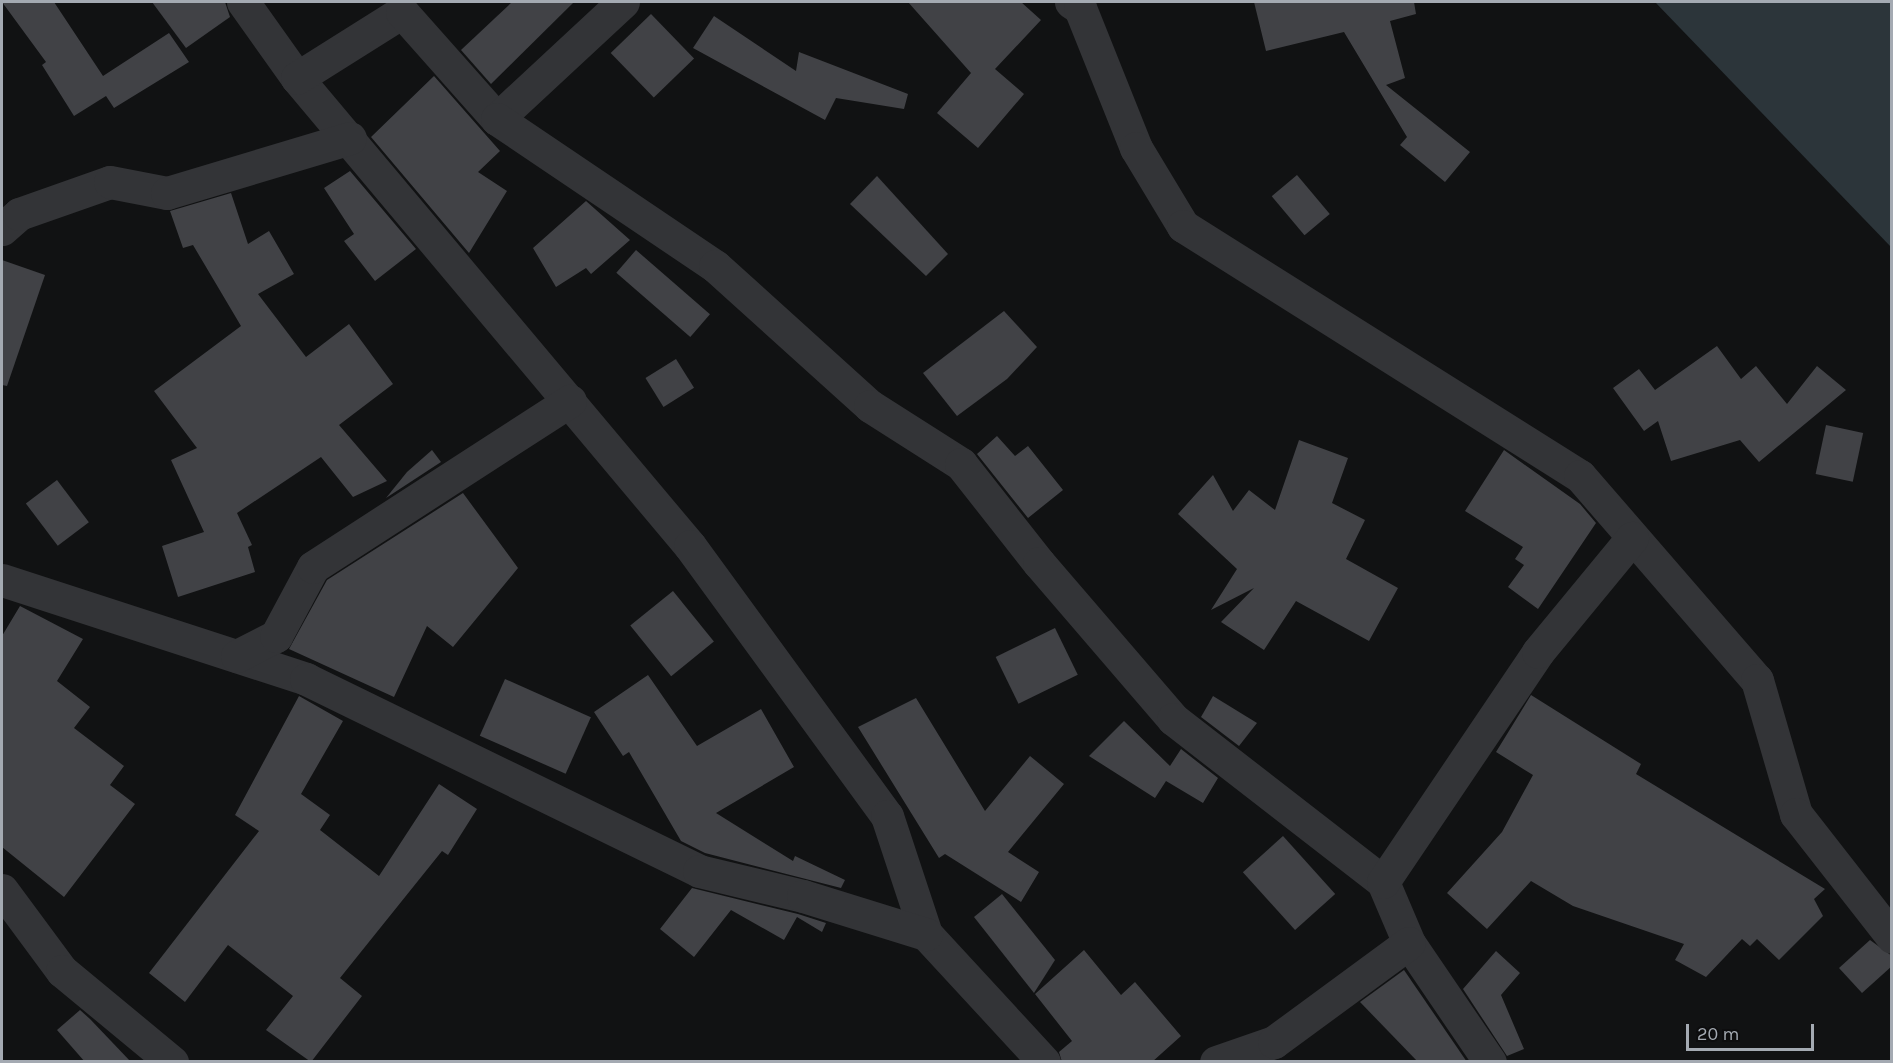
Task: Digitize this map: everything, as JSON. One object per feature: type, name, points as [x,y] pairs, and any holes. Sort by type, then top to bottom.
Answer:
[{"type":"street","points":[[243,2],[297,78],[350,138],[690,546],[887,816],[926,934],[1044,1062]]},
{"type":"street","points":[[496,119],[623,2]]},
{"type":"street","points":[[1071,2],[1080,8],[1136,148],[1183,226],[1580,476],[1757,680],[1796,814],[1892,937]]},
{"type":"street","points":[[297,78],[402,12],[496,119],[715,266],[870,406],[961,464],[1039,563],[1173,719],[1383,882],[1409,943],[1490,1062]]},
{"type":"street","points":[[2,229],[19,214],[110,182],[167,193],[350,138]]},
{"type":"street","points":[[237,656],[276,636],[314,567],[570,401]]},
{"type":"street","points":[[1383,882],[1538,652],[1632,538]]},
{"type":"street","points":[[2,580],[306,679],[699,871],[802,896],[926,934]]},
{"type":"street","points":[[2,890],[62,971],[172,1062]]},
{"type":"street","points":[[1216,1062],[1274,1042],[1409,943]]},
{"type":"shaded area","points":[[1655,2],[1891,2],[1891,247]]},
{"type":"building","points":[[2,2],[54,2],[103,76],[169,33],[189,62],[114,108],[106,96],[74,116],[42,65],[46,62]]},
{"type":"building","points":[[152,2],[225,2],[230,17],[186,48]]},
{"type":"building","points":[[512,2],[574,2],[491,84],[461,50]]},
{"type":"building","points":[[908,2],[1021,2],[1041,20],[995,69],[1024,94],[978,148],[937,113],[971,73]]},
{"type":"building","points":[[1254,2],[1414,2],[1416,14],[1390,21],[1405,78],[1386,85],[1470,152],[1445,182],[1400,145],[1407,137],[1344,32],[1266,51]]},
{"type":"building","points":[[651,14],[694,59],[654,97],[611,53]]},
{"type":"building","points":[[714,16],[796,71],[799,52],[908,94],[904,109],[836,98],[825,120],[693,48]]},
{"type":"building","points":[[434,76],[500,151],[478,172],[507,191],[469,253],[371,137]]},
{"type":"building","points":[[350,171],[416,249],[375,281],[344,241],[354,234],[324,188]]},
{"type":"building","points":[[1297,175],[1330,214],[1305,235],[1272,196]]},
{"type":"building","points":[[877,176],[948,254],[926,276],[850,204]]},
{"type":"building","points":[[231,193],[248,244],[269,231],[294,274],[258,294],[306,357],[349,324],[393,384],[339,425],[387,481],[353,497],[321,457],[237,513],[252,545],[248,547],[255,572],[178,597],[162,546],[204,532],[171,460],[197,448],[154,391],[241,326],[193,245],[183,248],[170,211]]},
{"type":"building","points":[[586,201],[630,240],[591,274],[586,268],[556,287],[533,248]]},
{"type":"building","points":[[636,250],[710,314],[690,337],[616,273]]},
{"type":"building","points":[[2,260],[45,275],[7,386],[2,385]]},
{"type":"building","points":[[1004,311],[1037,347],[1007,379],[957,416],[923,373]]},
{"type":"building","points":[[1717,346],[1741,379],[1756,366],[1787,404],[1817,366],[1846,390],[1759,462],[1740,440],[1671,461],[1658,421],[1644,431],[1613,388],[1639,369],[1655,390]]},
{"type":"building","points":[[676,359],[694,388],[663,407],[645,378]]},
{"type":"building","points":[[1826,425],[1863,433],[1853,482],[1816,474]]},
{"type":"building","points":[[997,436],[1015,456],[1028,446],[1063,490],[1028,518],[977,454]]},
{"type":"building","points":[[1299,440],[1348,458],[1332,503],[1365,520],[1346,559],[1398,588],[1369,641],[1296,601],[1264,650],[1221,622],[1254,588],[1211,610],[1237,569],[1178,514],[1213,475],[1233,511],[1249,490],[1275,510]]},
{"type":"building","points":[[432,450],[441,462],[386,498],[407,472]]},
{"type":"building","points":[[1504,450],[1580,504],[1596,523],[1538,609],[1508,587],[1524,565],[1515,559],[1523,547],[1465,511]]},
{"type":"building","points":[[57,480],[89,522],[58,546],[26,503]]},
{"type":"building","points":[[463,493],[518,568],[453,647],[427,626],[394,697],[289,649],[327,580]]},
{"type":"building","points":[[673,591],[714,642],[671,676],[630,626]]},
{"type":"building","points":[[20,606],[83,639],[57,681],[90,707],[74,728],[124,766],[110,785],[135,804],[64,897],[2,847],[2,636]]},
{"type":"building","points":[[1055,628],[1078,675],[1018,704],[996,657]]},
{"type":"building","points":[[648,675],[697,746],[761,709],[794,767],[716,813],[793,861],[795,856],[845,880],[841,888],[705,853],[681,841],[629,752],[623,756],[594,712]]},
{"type":"building","points":[[505,679],[591,717],[566,774],[480,736]]},
{"type":"building","points":[[1531,695],[1641,764],[1636,774],[1825,889],[1814,899],[1823,916],[1779,960],[1757,939],[1750,946],[1742,939],[1706,977],[1675,960],[1684,944],[1573,906],[1531,881],[1487,929],[1447,893],[1502,832],[1533,775],[1496,752]]},
{"type":"building","points":[[299,696],[343,721],[301,794],[330,815],[320,830],[379,876],[439,784],[477,809],[448,855],[442,851],[340,978],[362,996],[311,1062],[266,1030],[293,996],[228,945],[185,1002],[149,973],[259,831],[235,815]]},
{"type":"building","points":[[1213,696],[1257,723],[1239,746],[1201,717]]},
{"type":"building","points":[[916,698],[985,811],[1030,756],[1064,784],[1008,852],[1039,872],[1021,902],[945,854],[939,858],[858,727]]},
{"type":"building","points":[[1124,721],[1170,766],[1181,749],[1218,778],[1203,803],[1166,781],[1155,798],[1089,756]]},
{"type":"building","points":[[1283,836],[1335,894],[1295,930],[1243,872]]},
{"type":"building","points":[[692,888],[826,923],[822,932],[797,917],[784,940],[731,910],[694,957],[660,929]]},
{"type":"building","points":[[1002,894],[1055,960],[1034,993],[974,917]]},
{"type":"building","points":[[1870,940],[1892,956],[1892,966],[1862,993],[1839,968]]},
{"type":"building","points":[[1084,950],[1121,995],[1135,982],[1181,1036],[1152,1062],[1062,1062],[1059,1052],[1072,1041],[1035,994]]},
{"type":"building","points":[[1496,951],[1520,973],[1501,995],[1524,1049],[1507,1056],[1463,989]]},
{"type":"building","points":[[1404,970],[1467,1062],[1418,1062],[1360,1002]]},
{"type":"building","points":[[80,1010],[131,1062],[85,1062],[57,1030]]}]
